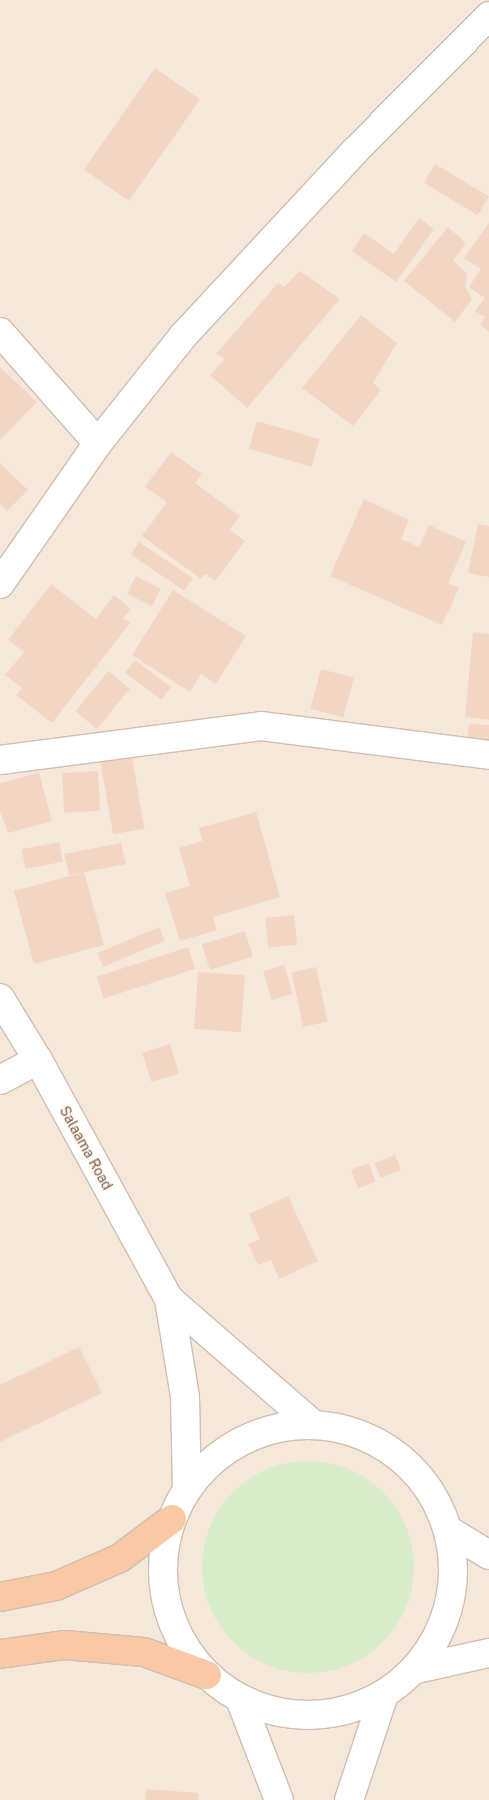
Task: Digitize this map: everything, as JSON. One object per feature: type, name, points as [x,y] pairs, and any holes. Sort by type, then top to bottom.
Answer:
[{"type":"highway","points":[[0,1597],[56,1586],[120,1558],[172,1519]]},
{"type":"highway","points":[[0,1654],[66,1645],[134,1651],[206,1675]]},
{"type":"main road","points":[[0,584],[98,443],[184,336],[356,151],[489,16]]},
{"type":"main road","points":[[0,332],[98,443]]},
{"type":"main road","points":[[0,760],[261,726],[489,755]]},
{"type":"main road","name":"Salaama Road","points":[[0,998],[38,1060],[169,1300],[185,1397],[187,1489]]},
{"type":"main road","points":[[0,1080],[38,1060]]},
{"type":"main road","name":"Salaama Road","points":[[169,1300],[314,1425]]},
{"type":"main road","points":[[314,1425],[359,1434],[398,1456],[430,1489],[448,1530],[454,1567],[451,1603],[437,1638],[416,1669],[384,1694],[350,1710],[313,1716],[276,1712],[240,1699],[206,1675],[181,1641],[166,1602],[162,1560],[172,1519],[187,1489],[206,1467],[229,1448],[256,1435],[285,1427],[314,1425]]},
{"type":"main road","points":[[448,1530],[489,1555]]},
{"type":"main road","points":[[416,1669],[489,1653]]},
{"type":"main road","points":[[349,1800],[384,1694]]},
{"type":"main road","points":[[240,1699],[279,1800]]},
{"type":"shaded area","points":[[0,0],[489,0],[489,1800],[0,1800]]},
{"type":"green space","points":[[308,1461],[329,1463],[349,1469],[367,1479],[383,1492],[396,1508],[406,1526],[412,1546],[414,1567],[412,1588],[406,1608],[396,1626],[383,1642],[367,1655],[349,1665],[329,1671],[308,1673],[287,1671],[267,1665],[249,1655],[233,1642],[220,1626],[210,1608],[204,1588],[202,1567],[204,1546],[210,1526],[220,1508],[233,1492],[249,1479],[267,1469],[287,1463]]},
{"type":"building","points":[[155,68],[200,100],[129,201],[84,170]]},
{"type":"building","points":[[435,164],[489,196],[478,215],[424,183]]},
{"type":"building","points":[[419,218],[434,229],[396,282],[352,251],[364,233],[394,254]]},
{"type":"building","points":[[489,223],[489,332],[480,325],[485,317],[475,311],[485,298],[469,287],[481,269],[464,258]]},
{"type":"building","points":[[448,227],[466,243],[453,261],[468,274],[465,286],[472,299],[455,322],[404,281]]},
{"type":"building","points":[[300,271],[340,299],[247,408],[210,375],[225,359],[216,354],[278,283],[284,287]]},
{"type":"building","points":[[361,315],[397,343],[373,383],[381,390],[353,426],[302,388]]},
{"type":"building","points":[[0,367],[37,402],[0,440]]},
{"type":"building","points":[[257,421],[319,439],[311,467],[249,449]]},
{"type":"building","points":[[171,452],[202,474],[195,483],[240,516],[230,530],[245,541],[215,581],[205,574],[201,579],[142,536],[167,502],[145,487]]},
{"type":"building","points":[[0,463],[28,490],[7,511],[0,504]]},
{"type":"building","points":[[364,499],[409,520],[401,539],[419,547],[429,525],[466,542],[448,583],[459,588],[442,625],[330,576]]},
{"type":"building","points":[[478,524],[489,526],[489,577],[468,573]]},
{"type":"building","points":[[139,542],[193,578],[184,591],[131,554]]},
{"type":"building","points":[[136,576],[161,589],[152,607],[127,594]]},
{"type":"building","points":[[51,584],[96,619],[114,595],[131,609],[123,618],[130,623],[52,723],[16,695],[22,688],[5,675],[24,652],[8,640]]},
{"type":"building","points":[[173,590],[246,636],[216,684],[201,674],[190,692],[132,655]]},
{"type":"building","points":[[473,632],[489,634],[489,720],[465,717]]},
{"type":"building","points":[[135,660],[171,687],[161,700],[125,673]]},
{"type":"building","points":[[321,669],[354,678],[343,717],[310,709]]},
{"type":"building","points":[[108,671],[130,689],[97,729],[75,711]]},
{"type":"building","points":[[469,724],[489,725],[489,741],[467,739]]},
{"type":"building","points":[[131,752],[145,829],[113,834],[99,758]]},
{"type":"building","points":[[98,771],[100,811],[64,813],[62,773]]},
{"type":"building","points":[[39,773],[52,821],[8,833],[0,811],[0,783]]},
{"type":"building","points":[[256,812],[280,897],[213,917],[217,930],[180,941],[165,893],[190,886],[179,848],[202,841],[199,828]]},
{"type":"building","points":[[59,842],[63,862],[26,869],[22,849]]},
{"type":"building","points":[[121,843],[126,864],[84,872],[104,945],[34,964],[14,891],[81,873],[69,875],[64,854]]},
{"type":"building","points":[[294,915],[297,945],[268,948],[265,918]]},
{"type":"building","points":[[159,927],[165,941],[103,967],[97,953]]},
{"type":"building","points":[[245,931],[253,957],[210,970],[202,944]]},
{"type":"building","points":[[188,947],[195,969],[104,999],[97,977]]},
{"type":"building","points":[[284,965],[293,994],[272,1000],[263,971]]},
{"type":"building","points":[[316,967],[328,1022],[303,1027],[292,972]]},
{"type":"building","points":[[198,972],[245,975],[241,1032],[194,1029]]},
{"type":"building","points":[[170,1044],[179,1074],[151,1082],[142,1052]]},
{"type":"building","points":[[395,1155],[401,1170],[381,1178],[375,1163]]},
{"type":"building","points":[[369,1163],[376,1182],[358,1188],[351,1169]]},
{"type":"building","points":[[288,1196],[318,1261],[279,1279],[271,1260],[258,1265],[248,1244],[260,1239],[249,1214]]},
{"type":"building","points":[[79,1347],[102,1393],[0,1442],[0,1385]]},
{"type":"building","points":[[146,1789],[198,1793],[198,1800],[145,1800]]}]
